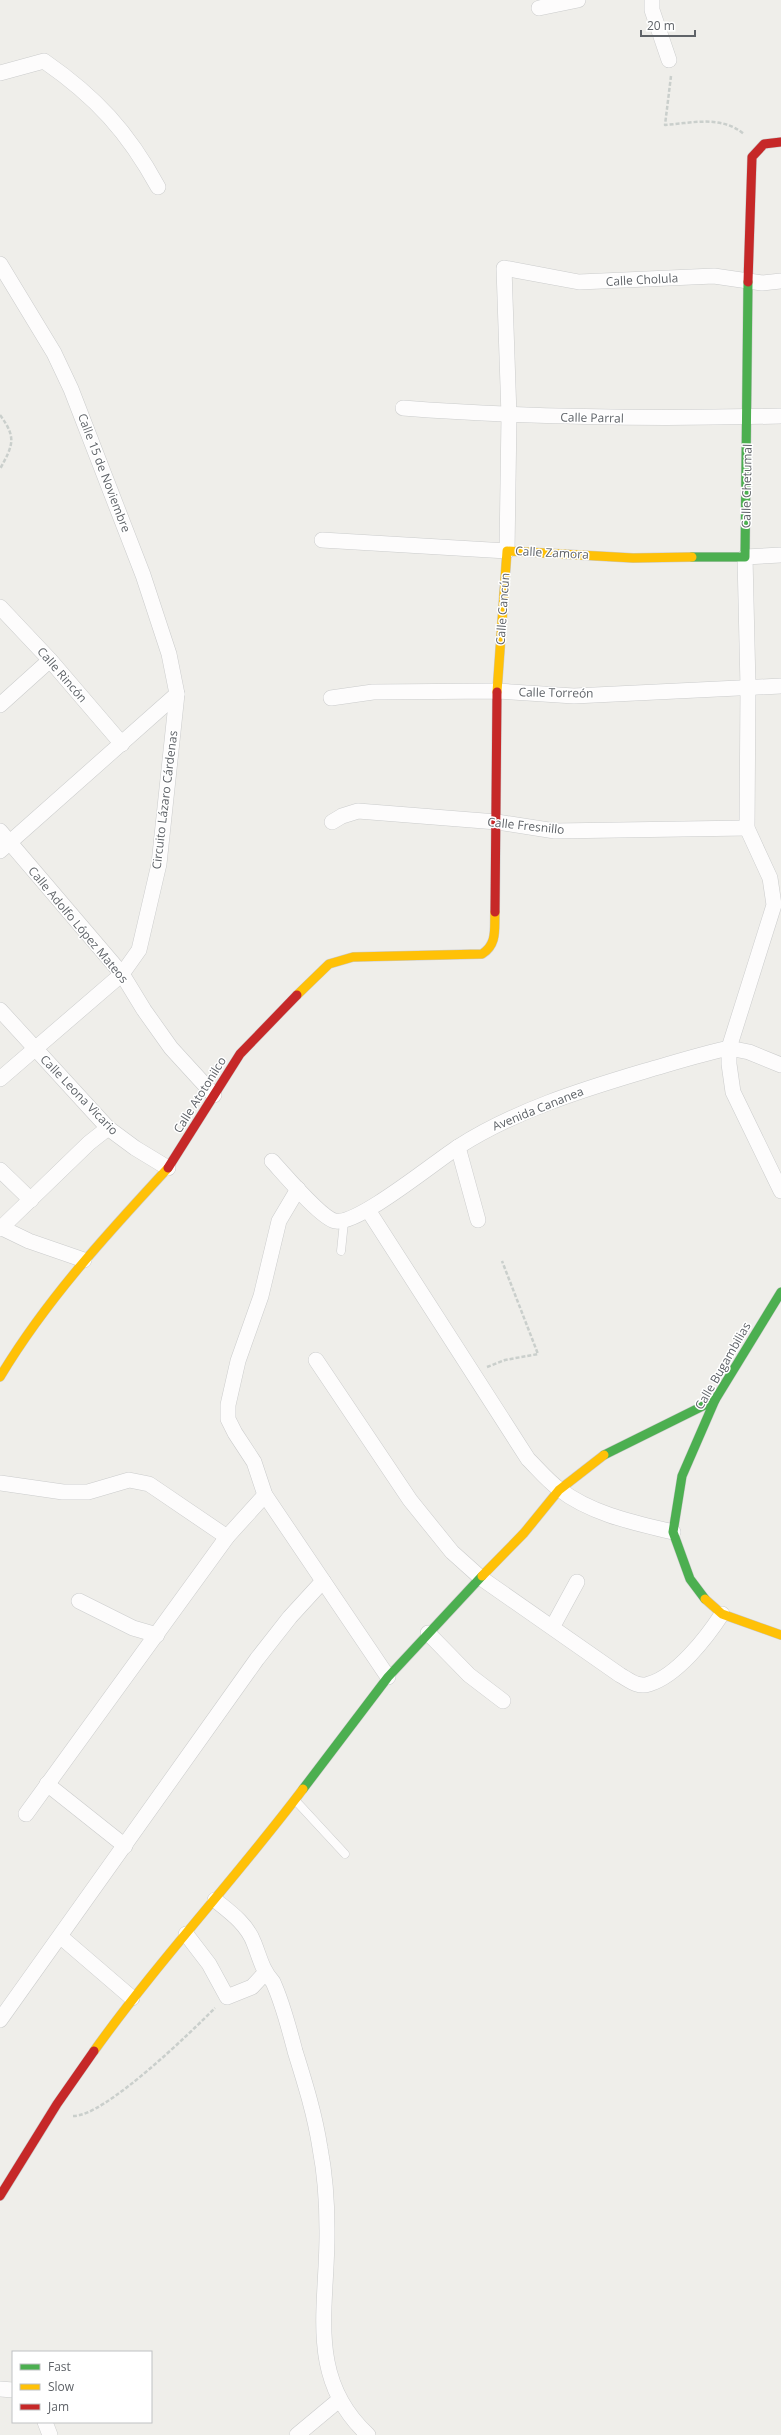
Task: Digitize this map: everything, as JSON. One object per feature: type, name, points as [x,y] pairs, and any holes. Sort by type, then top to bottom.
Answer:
[{"type":"street","points":[[539,8],[578,0]]},
{"type":"street","points":[[652,0],[652,10],[669,60]]},
{"type":"street","points":[[0,73],[44,61],[73,81],[99,103],[122,129],[142,157],[158,187]]},
{"type":"street","points":[[758,146],[768,141],[781,142]]},
{"type":"street","name":"Calle Chetumal","points":[[747,828],[748,687],[745,557],[748,416],[748,282],[752,157],[758,146]]},
{"type":"street","name":"Calle 15 de Noviembre","points":[[0,264],[54,353],[71,389],[143,575],[169,654],[177,694]]},
{"type":"street","name":"Calle Cholula","points":[[504,268],[579,282],[714,276],[748,282],[781,281]]},
{"type":"street","name":"Calle Cancún","points":[[490,949],[494,941],[497,822],[497,691],[507,551],[509,416],[504,268]]},
{"type":"street","name":"Calle Parral","points":[[403,408],[509,416],[636,419],[781,416]]},
{"type":"street","name":"Calle Zamora","points":[[322,540],[632,558],[745,557],[781,555]]},
{"type":"street","name":"Calle Rincón","points":[[0,607],[50,660],[122,744]]},
{"type":"street","points":[[0,705],[50,660]]},
{"type":"street","name":"Calle Torreón","points":[[331,698],[373,692],[497,691],[574,696],[781,686]]},
{"type":"street","points":[[5,847],[177,694]]},
{"type":"street","name":"Circuito Lázaro Cárdenas","points":[[0,1079],[87,1006],[122,974],[138,950],[158,864],[177,694]]},
{"type":"street","name":"Calle Fresnillo","points":[[332,822],[342,816],[358,811],[497,822],[556,830],[747,828]]},
{"type":"street","points":[[747,828],[770,878],[778,907],[729,1048],[729,1064],[734,1092],[781,1191]]},
{"type":"street","name":"Calle Adolfo López Mateos","points":[[0,831],[5,847],[122,974],[144,1010],[171,1048],[214,1095]]},
{"type":"street","name":"Calle Atotonilco","points":[[0,1377],[19,1344],[84,1260],[168,1168],[240,1054],[312,979],[329,964],[353,957],[482,954],[490,949]]},
{"type":"street","name":"Calle Leona Vicario","points":[[0,1010],[34,1049],[108,1128],[135,1148],[168,1168]]},
{"type":"street","name":"Avenida Cananea","points":[[344,1222],[368,1210],[458,1147],[503,1122],[552,1102],[594,1087],[729,1048],[749,1052],[781,1065]]},
{"type":"street","points":[[84,1260],[29,1241],[1,1229],[89,1143],[108,1128]]},
{"type":"street","points":[[458,1147],[478,1220]]},
{"type":"street","points":[[272,1161],[327,1218],[344,1222]]},
{"type":"street","points":[[0,1170],[31,1200]]},
{"type":"street","points":[[298,1189],[279,1221],[261,1296],[238,1361],[228,1405],[228,1419],[235,1433],[254,1462],[265,1495],[388,1677]]},
{"type":"street","points":[[368,1210],[528,1459],[559,1490],[595,1509],[634,1522],[673,1532]]},
{"type":"street","name":"Calle Bugambilias","points":[[781,1292],[715,1400],[682,1476],[673,1532],[690,1579],[702,1596],[722,1614],[781,1635]]},
{"type":"street","points":[[316,1360],[410,1500],[452,1552],[481,1578],[553,1626],[620,1675],[636,1685],[648,1685],[676,1668],[708,1636],[722,1614]]},
{"type":"street","points":[[0,2196],[57,2104],[132,1998],[215,1900],[295,1800],[388,1677],[524,1533],[559,1490],[609,1451],[715,1400]]},
{"type":"street","points":[[0,1484],[63,1492],[88,1492],[129,1480],[149,1484],[227,1537]]},
{"type":"street","points":[[26,1814],[227,1537],[265,1495]]},
{"type":"street","points":[[0,2020],[257,1659],[290,1617],[323,1581]]},
{"type":"street","points":[[553,1626],[577,1582]]},
{"type":"street","points":[[79,1601],[133,1628],[157,1635]]},
{"type":"street","points":[[428,1633],[469,1675],[503,1701]]},
{"type":"street","points":[[47,1784],[125,1846]]},
{"type":"street","points":[[215,1900],[242,1922],[254,1942],[265,1974],[273,1982],[280,1997],[308,2093],[320,2149],[327,2229],[324,2322],[325,2358],[339,2400],[354,2422],[368,2435]]},
{"type":"street","points":[[186,1934],[209,1964],[227,1996],[252,1987],[265,1974]]},
{"type":"street","points":[[60,1937],[132,1998]]},
{"type":"street","points":[[0,2389],[12,2390]]},
{"type":"street","points":[[297,2435],[339,2400]]},
{"type":"street","points":[[45,2423],[50,2435]]},
{"type":"lane","points":[[341,1251],[344,1222]]},
{"type":"lane","points":[[295,1800],[346,1854]]},
{"type":"path","points":[[669,60],[671,79],[665,125],[719,122],[739,130],[758,146]]},
{"type":"path","points":[[0,414],[7,424],[12,438],[11,450],[0,469]]},
{"type":"path","points":[[472,1372],[505,1360],[538,1354],[502,1261]]},
{"type":"path","points":[[57,2104],[71,2116],[81,2116],[98,2108],[161,2058],[227,1996]]},
{"type":"traffic: fast","points":[[692,557],[745,557],[748,282]]},
{"type":"traffic: fast","points":[[705,1599],[690,1579],[673,1532],[682,1476],[715,1400],[781,1292]]},
{"type":"traffic: fast","points":[[604,1455],[715,1400]]},
{"type":"traffic: fast","points":[[303,1789],[388,1677],[482,1576]]},
{"type":"traffic: slow","points":[[497,692],[507,551],[633,558],[692,557]]},
{"type":"traffic: slow","points":[[297,995],[329,964],[353,957],[482,954],[487,950],[493,941],[495,930],[495,912]]},
{"type":"traffic: slow","points":[[0,1377],[37,1321],[57,1294],[122,1218],[168,1168]]},
{"type":"traffic: slow","points":[[482,1576],[524,1533],[559,1490],[604,1455]]},
{"type":"traffic: slow","points":[[705,1599],[722,1614],[781,1635]]},
{"type":"traffic: slow","points":[[94,2051],[145,1984],[303,1789]]},
{"type":"traffic: jam","points":[[748,282],[752,157],[764,144],[781,142]]},
{"type":"traffic: jam","points":[[495,912],[497,692]]},
{"type":"traffic: jam","points":[[168,1168],[240,1054],[297,995]]},
{"type":"traffic: jam","points":[[0,2196],[57,2104],[94,2051]]}]
